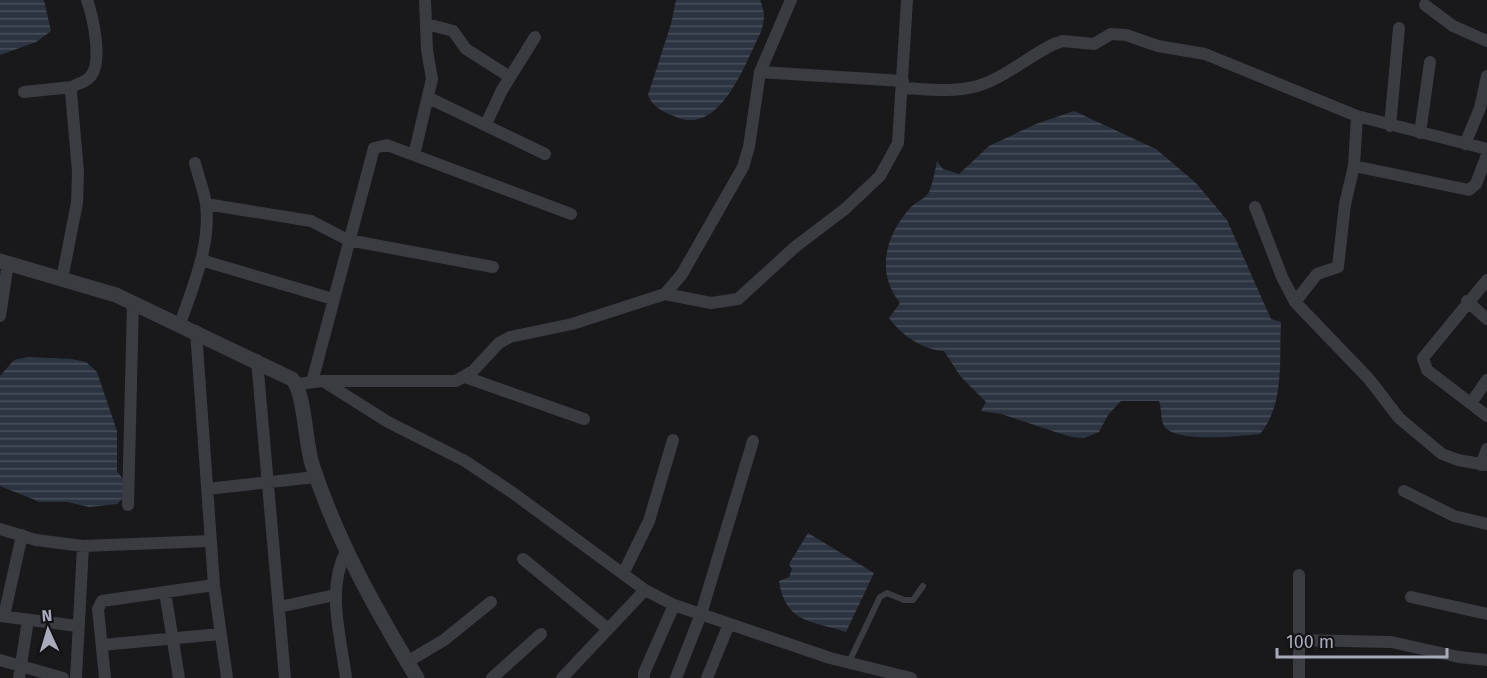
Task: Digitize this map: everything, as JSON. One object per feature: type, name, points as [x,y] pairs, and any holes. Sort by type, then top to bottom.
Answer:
[{"type":"street","points":[[24,92],[72,87],[89,79],[97,61],[92,14],[87,0]]},
{"type":"street","points":[[414,155],[429,98],[433,72],[427,50],[425,0]]},
{"type":"street","points":[[665,294],[682,274],[743,167],[749,147],[760,72],[791,0]]},
{"type":"street","points":[[311,382],[403,379],[448,382],[465,377],[499,343],[510,337],[572,324],[665,294],[711,303],[738,299],[795,247],[845,209],[880,176],[895,153],[898,143],[903,84],[907,0]]},
{"type":"street","points":[[1425,5],[1453,26],[1487,41]]},
{"type":"street","points":[[427,24],[453,31],[466,49],[510,77]]},
{"type":"street","points":[[1390,126],[1399,28]]},
{"type":"street","points":[[760,72],[903,84],[974,87],[988,83],[1054,44],[1063,41],[1094,44],[1111,34],[1118,33],[1158,46],[1205,54],[1357,116],[1487,149]]},
{"type":"street","points":[[486,124],[510,77],[535,37]]},
{"type":"street","points":[[1420,133],[1430,62]]},
{"type":"street","points":[[1466,144],[1480,108],[1487,76]]},
{"type":"street","points":[[62,279],[77,203],[72,87]]},
{"type":"street","points":[[429,98],[545,154]]},
{"type":"street","points":[[1295,302],[1317,274],[1338,267],[1345,204],[1354,166],[1357,116]]},
{"type":"street","points":[[417,678],[366,592],[346,551],[310,461],[311,382],[374,148],[387,145],[571,214]]},
{"type":"street","points":[[1354,166],[1469,190],[1476,184],[1486,160]]},
{"type":"street","points":[[180,324],[201,260],[206,228],[206,204],[195,163]]},
{"type":"street","points":[[206,204],[311,221],[348,240],[493,267]]},
{"type":"street","points":[[1255,207],[1282,277],[1295,302],[1369,379],[1413,432],[1442,454],[1484,465],[1487,448]]},
{"type":"street","points":[[201,260],[333,299]]},
{"type":"street","points":[[0,316],[4,262],[88,285],[133,302],[286,374],[311,382],[489,476],[645,590],[674,605],[849,663],[911,678]]},
{"type":"street","points":[[1487,280],[1467,301],[1423,358],[1427,370],[1487,416]]},
{"type":"street","points":[[1467,301],[1487,319]]},
{"type":"street","points":[[128,505],[133,302]]},
{"type":"street","points":[[196,332],[210,541],[227,678]]},
{"type":"street","points":[[256,360],[285,678]]},
{"type":"street","points":[[465,377],[584,419]]},
{"type":"street","points":[[1472,403],[1487,380]]},
{"type":"street","points":[[623,574],[649,521],[673,440]]},
{"type":"street","points":[[676,678],[701,614],[753,441]]},
{"type":"street","points":[[207,489],[316,477]]},
{"type":"street","points":[[1404,491],[1454,516],[1487,524]]},
{"type":"street","points":[[0,529],[22,536],[83,546],[210,541]]},
{"type":"street","points":[[22,536],[2,616],[77,626]]},
{"type":"street","points":[[76,678],[83,546]]},
{"type":"street","points":[[346,551],[337,574],[335,595],[346,678]]},
{"type":"street","points":[[524,559],[608,629]]},
{"type":"street","points":[[1299,575],[1299,678]]},
{"type":"street","points":[[105,678],[98,609],[102,601],[214,585]]},
{"type":"street","points":[[562,678],[645,590]]},
{"type":"street","points":[[165,592],[179,678]]},
{"type":"street","points":[[279,608],[335,595]]},
{"type":"street","points":[[1411,597],[1487,614]]},
{"type":"street","points":[[407,662],[444,640],[491,602]]},
{"type":"street","points":[[644,678],[644,673],[674,605]]},
{"type":"street","points":[[19,678],[28,620]]},
{"type":"street","points":[[707,678],[729,624]]},
{"type":"street","points":[[102,645],[220,634]]},
{"type":"street","points":[[492,678],[541,634]]},
{"type":"street","points":[[1298,640],[1391,642],[1459,657],[1487,660]]},
{"type":"street","points":[[0,660],[21,664],[63,678]]},
{"type":"lane","points":[[849,663],[880,597],[887,592],[904,600],[913,600],[923,586]]},
{"type":"water","points":[[0,0],[44,0],[51,31],[36,42],[0,55]]},
{"type":"water","points":[[676,0],[760,0],[764,12],[761,32],[739,78],[729,93],[718,107],[706,116],[692,120],[676,117],[663,111],[653,103],[648,95],[671,24]]},
{"type":"water","points":[[1074,111],[1156,149],[1196,183],[1227,220],[1271,319],[1281,322],[1277,395],[1274,409],[1260,434],[1195,437],[1172,432],[1163,424],[1159,401],[1121,401],[1108,415],[1099,432],[1084,438],[1071,437],[1001,414],[981,411],[986,402],[961,377],[944,351],[921,345],[900,330],[889,318],[900,303],[888,279],[886,266],[890,241],[902,218],[929,192],[937,161],[943,169],[959,174],[989,146],[1036,124]]},
{"type":"water","points":[[28,357],[86,362],[97,372],[117,431],[117,471],[123,479],[125,496],[117,504],[89,507],[67,502],[40,502],[0,486],[0,376],[14,360]]},
{"type":"water","points":[[808,533],[874,573],[846,632],[802,618],[787,605],[782,595],[779,581],[789,577],[792,569],[789,564]]}]
